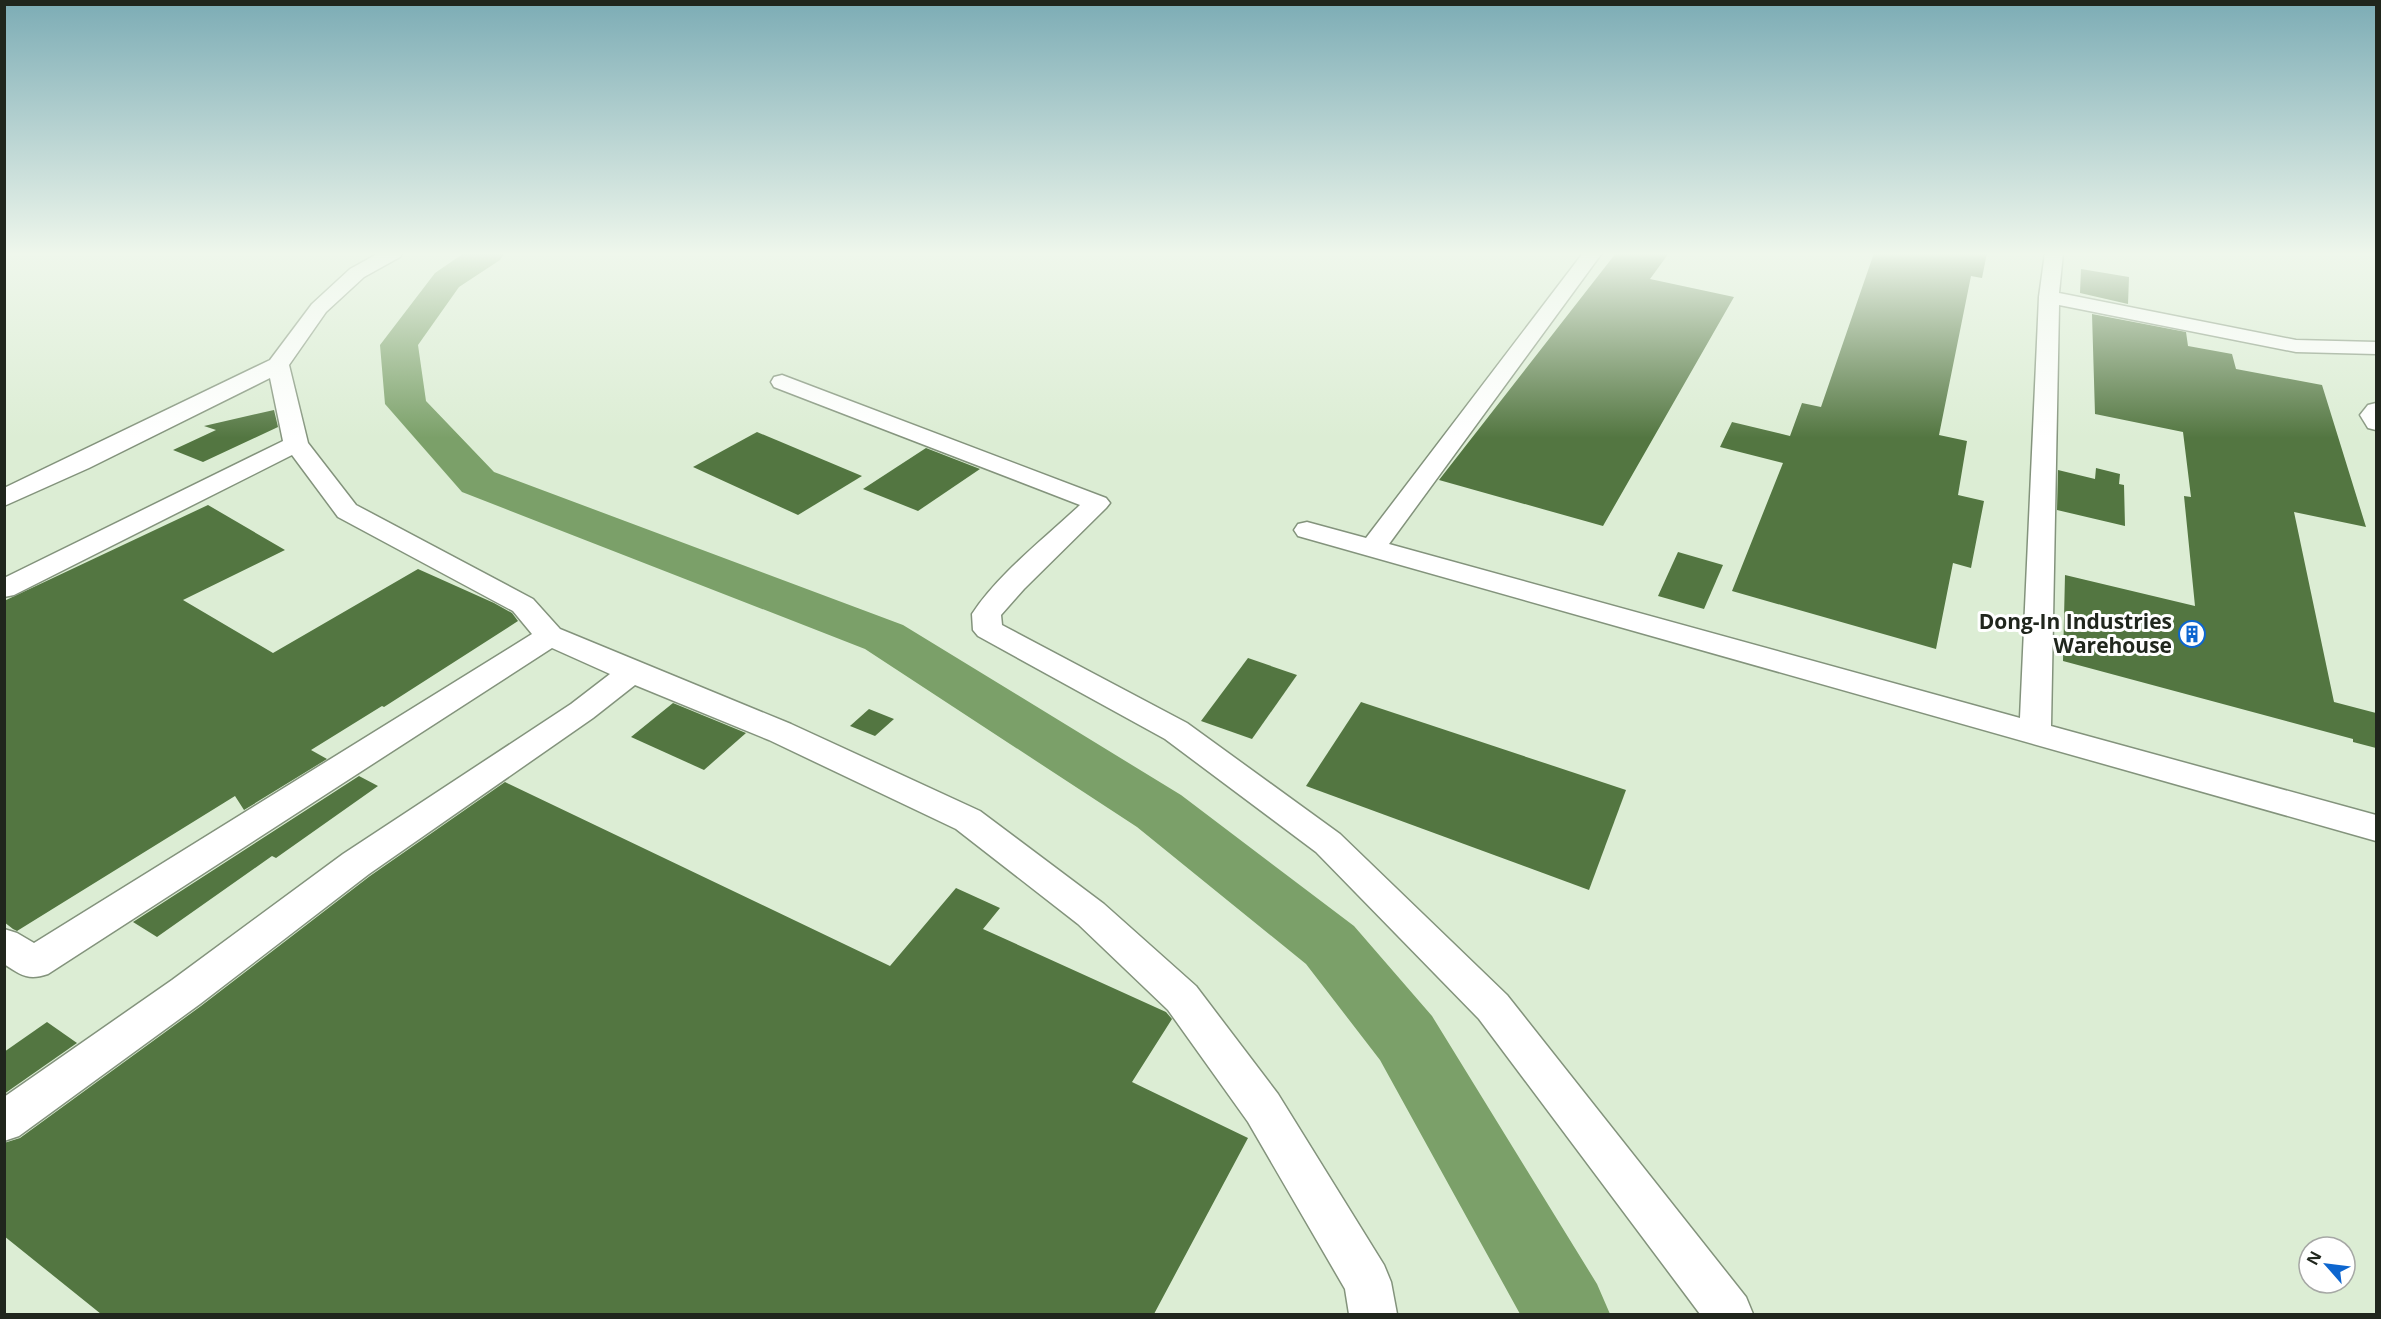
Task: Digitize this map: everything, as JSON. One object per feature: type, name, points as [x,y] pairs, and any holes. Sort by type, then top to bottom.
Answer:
[{"type":"street","points":[[4,498],[80,464],[278,364],[314,315]]},
{"type":"street","points":[[1372,548],[1547,315]]},
{"type":"street","points":[[2035,733],[2048,315]]},
{"type":"street","points":[[2137,315],[2296,346],[2376,348]]},
{"type":"street","points":[[278,364],[296,444],[346,511],[523,605],[550,636],[780,732],[968,820],[1091,914],[1182,998],[1263,1108],[1367,1282],[1373,1314]]},
{"type":"street","points":[[782,382],[1097,503],[1014,583],[986,614],[988,630],[1176,731],[1328,843],[1493,1006],[1729,1314]]},
{"type":"street","points":[[2376,410],[2372,415],[2376,423]]},
{"type":"street","points":[[4,589],[296,444]]},
{"type":"street","points":[[1307,530],[2376,828]]},
{"type":"street","points":[[4,945],[34,963],[550,636]]},
{"type":"street","points":[[4,1122],[186,992],[356,864],[582,711],[632,672]]},
{"type":"building","points":[[1568,315],[1724,315],[1603,526],[1439,480]]},
{"type":"building","points":[[1853,315],[1963,315],[1939,435],[1967,441],[1958,495],[1984,501],[1971,568],[1953,563],[1936,649],[1732,591],[1783,463],[1720,447],[1732,422],[1790,436],[1802,403],[1821,407]]},
{"type":"building","points":[[2092,315],[2186,332],[2188,346],[2232,354],[2236,369],[2322,385],[2366,527],[2294,512],[2334,702],[2376,713],[2376,748],[2353,742],[2353,739],[2063,661],[2065,575],[2195,606],[2184,496],[2191,497],[2183,432],[2095,414]]},
{"type":"building","points":[[274,410],[278,427],[203,462],[173,450],[216,430],[204,426]]},
{"type":"building","points":[[757,432],[862,476],[798,515],[693,467]]},
{"type":"building","points":[[926,448],[980,469],[918,511],[863,489]]},
{"type":"building","points":[[2096,468],[2120,474],[2119,484],[2124,485],[2125,526],[2057,510],[2058,470],[2095,479]]},
{"type":"building","points":[[208,505],[285,550],[183,600],[273,653],[418,569],[494,603],[512,613],[518,621],[384,707],[382,706],[311,750],[327,759],[244,810],[235,796],[17,931],[4,922],[4,601]]},
{"type":"building","points":[[1678,552],[1723,565],[1704,609],[1658,596]]},
{"type":"building","points":[[1248,658],[1297,675],[1252,739],[1201,721]]},
{"type":"building","points":[[1361,702],[1626,790],[1589,890],[1306,786]]},
{"type":"building","points":[[673,703],[746,733],[704,770],[631,737]]},
{"type":"building","points":[[869,709],[894,719],[875,736],[850,726]]},
{"type":"building","points":[[359,776],[378,786],[276,858],[272,856],[157,937],[133,922]]},
{"type":"building","points":[[505,782],[890,966],[956,888],[1000,908],[983,929],[1166,1012],[1172,1019],[1132,1082],[1248,1138],[1154,1314],[101,1314],[4,1236],[4,1143],[20,1138],[201,1006],[370,876]]},
{"type":"building","points":[[47,1022],[77,1043],[4,1094],[4,1052]]},
{"type":"waterway","points":[[421,315],[399,345],[406,404],[478,482],[884,637],[1159,811],[1330,945],[1406,1038],[1567,1314]]},
{"type":"place","name":"Dong-In Industries Warehouse","points":[[2192,634]]}]
